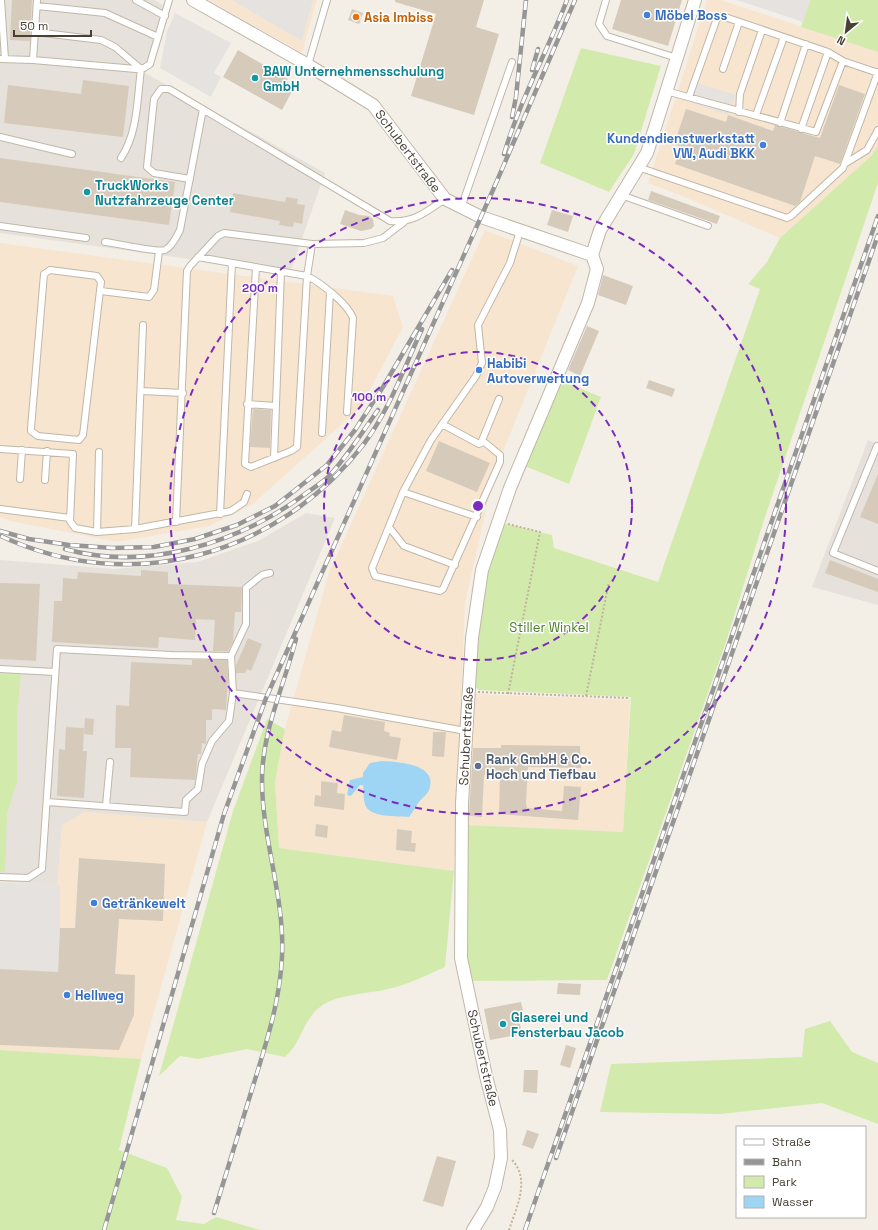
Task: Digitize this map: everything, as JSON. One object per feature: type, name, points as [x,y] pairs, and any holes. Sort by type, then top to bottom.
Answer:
[{"type":"street","name":"Schubertstraße","points":[[193,0],[308,65],[373,105],[445,200],[481,217],[592,255]]},
{"type":"street","name":"Schubertstraße","points":[[473,1230],[487,1207],[494,1187],[501,1158],[500,1130],[486,1076],[460,958],[462,803],[468,692],[472,638],[482,570],[510,488],[588,303],[597,269],[592,255],[600,230],[647,153],[694,0]]},
{"type":"lane","points":[[1,0],[2,59],[33,60],[141,69],[150,64],[169,0]]},
{"type":"lane","points":[[136,0],[165,16]]},
{"type":"lane","points":[[308,65],[327,0]]},
{"type":"lane","points":[[606,0],[599,24],[607,36],[677,58]]},
{"type":"lane","points":[[33,60],[37,3],[105,13],[158,37]]},
{"type":"lane","points":[[638,167],[787,218],[795,214],[843,168],[878,73],[843,61],[828,52],[806,44],[739,22],[718,17],[689,97]]},
{"type":"lane","points":[[723,69],[739,22]]},
{"type":"lane","points":[[739,112],[740,94],[762,30]]},
{"type":"lane","points":[[35,32],[101,40],[115,47],[141,69]]},
{"type":"lane","points":[[756,116],[784,37]]},
{"type":"lane","points":[[780,123],[806,44]]},
{"type":"lane","points":[[801,129],[828,52]]},
{"type":"lane","points":[[666,91],[812,133],[818,130],[843,61]]},
{"type":"lane","points":[[461,208],[512,62]]},
{"type":"lane","points":[[121,158],[128,147],[134,132],[141,69]]},
{"type":"lane","points":[[190,179],[154,173],[147,167],[154,99],[161,89],[169,89],[367,208],[390,220],[404,222]]},
{"type":"lane","points":[[105,242],[159,251],[169,247],[180,230],[203,109]]},
{"type":"lane","points":[[846,163],[867,150],[878,130]]},
{"type":"lane","points":[[0,136],[72,154]]},
{"type":"lane","points":[[621,195],[708,226]]},
{"type":"lane","points":[[176,522],[183,393],[187,271],[198,257],[218,236],[229,232],[312,244],[364,243],[383,238],[404,222],[418,216],[445,200]]},
{"type":"lane","points":[[0,226],[86,238]]},
{"type":"lane","points":[[483,441],[500,456],[501,459],[445,586],[440,591],[375,576],[372,568],[403,492],[442,424],[476,376],[482,363],[478,325],[510,263],[520,231]]},
{"type":"lane","points":[[256,267],[247,404],[245,464],[251,467],[297,447],[307,276],[312,244]]},
{"type":"lane","points":[[101,291],[149,297],[154,290],[159,251]]},
{"type":"lane","points":[[198,257],[307,276],[316,280],[346,307],[353,318],[347,412]]},
{"type":"lane","points":[[220,514],[232,263]]},
{"type":"lane","points":[[50,270],[97,276],[101,282],[101,291],[82,438],[79,440],[38,436],[31,431],[31,428],[44,274],[50,270]]},
{"type":"lane","points":[[274,458],[281,271]]},
{"type":"lane","points":[[322,433],[330,292]]},
{"type":"lane","points":[[135,529],[143,325]]},
{"type":"lane","points":[[141,391],[183,393]]},
{"type":"lane","points":[[442,424],[479,444],[483,441],[499,399]]},
{"type":"lane","points":[[247,404],[276,406]]},
{"type":"lane","points":[[878,447],[877,446],[832,553],[878,571]]},
{"type":"lane","points":[[0,449],[71,452],[75,456],[70,518],[71,524],[75,528],[97,532],[135,529],[220,514],[239,507],[244,502],[247,494]]},
{"type":"lane","points":[[20,479],[22,450]]},
{"type":"lane","points":[[45,480],[47,451]]},
{"type":"lane","points":[[97,532],[99,452]]},
{"type":"lane","points":[[403,492],[477,516]]},
{"type":"lane","points":[[0,509],[70,518]]},
{"type":"lane","points":[[388,527],[404,546],[455,565]]},
{"type":"lane","points":[[47,802],[185,812],[186,800],[198,789],[202,764],[212,741],[229,721],[233,693],[231,656],[246,624],[246,588],[262,575],[270,573]]},
{"type":"lane","points":[[0,876],[28,878],[42,869],[57,649],[171,655],[231,656]]},
{"type":"lane","points":[[0,669],[55,672]]},
{"type":"lane","points":[[233,693],[337,708],[466,731]]},
{"type":"lane","points":[[106,806],[110,762]]},
{"type":"path","points":[[498,522],[540,532],[508,694]]},
{"type":"path","points":[[586,696],[609,582]]},
{"type":"path","points":[[468,692],[629,698]]},
{"type":"path","points":[[500,1149],[518,1167],[522,1188],[509,1230]]},
{"type":"shaded area","points":[[0,0],[155,0],[164,6],[145,73],[325,173],[290,273],[0,233]]},
{"type":"shaded area","points":[[209,0],[317,0],[302,53]]},
{"type":"shaded area","points":[[232,0],[313,0],[302,41]]},
{"type":"shaded area","points":[[707,0],[721,0],[878,52],[878,146],[871,156],[780,238],[648,183]]},
{"type":"shaded area","points":[[737,0],[810,0],[803,22]]},
{"type":"shaded area","points":[[175,13],[231,43],[214,73],[221,77],[211,97],[160,68],[167,31]]},
{"type":"shaded area","points":[[697,83],[736,95],[728,115],[692,103]]},
{"type":"shaded area","points":[[485,230],[578,266],[494,474],[465,603],[454,871],[279,848],[275,782],[285,729],[329,572]]},
{"type":"shaded area","points":[[0,243],[393,296],[403,327],[361,407],[253,504],[209,526],[117,542],[10,521],[0,517]]},
{"type":"shaded area","points":[[868,440],[878,444],[878,605],[812,587]]},
{"type":"shaded area","points":[[306,513],[335,518],[207,822],[85,812],[62,825],[57,885],[0,881],[0,560],[114,569],[197,562],[258,541]]},
{"type":"shaded area","points":[[474,694],[630,700],[623,832],[466,825]]},
{"type":"shaded area","points":[[85,812],[207,822],[141,1059],[0,1050],[0,882],[56,884],[62,825]]},
{"type":"shaded area","points":[[0,882],[60,885],[58,972],[0,969]]},
{"type":"green space","points":[[810,0],[878,0],[878,52],[801,27]]},
{"type":"green space","points":[[581,48],[661,66],[634,154],[609,192],[540,163]]},
{"type":"green space","name":"Stiller Winkel","points":[[878,146],[878,183],[763,523],[727,639],[607,980],[470,981],[467,956],[466,825],[623,832],[631,697],[479,690],[472,684],[488,573],[502,523],[552,535],[554,548],[658,582],[760,289],[748,284],[767,262],[780,238],[871,156]]},
{"type":"green space","points":[[558,379],[601,397],[569,484],[522,465]]},
{"type":"green space","points":[[0,674],[21,674],[17,716],[17,781],[7,814],[5,872],[0,872]]},
{"type":"green space","points":[[267,719],[285,729],[275,782],[279,848],[454,871],[445,967],[402,985],[380,991],[343,997],[327,1003],[320,1007],[309,1019],[295,1046],[285,1057],[247,1049],[198,1059],[180,1056],[159,1076],[233,811]]},
{"type":"green space","points":[[830,1021],[852,1052],[878,1063],[878,1124],[822,1103],[721,1114],[600,1112],[611,1064],[802,1057],[805,1029]]},
{"type":"green space","points":[[0,1050],[141,1059],[119,1150],[167,1168],[182,1197],[176,1220],[204,1224],[216,1217],[260,1230],[0,1230]]},
{"type":"water","points":[[382,761],[398,762],[416,766],[428,775],[431,781],[426,795],[419,802],[409,817],[377,814],[367,809],[364,799],[363,785],[360,785],[351,796],[347,795],[350,780],[363,777],[363,773],[370,763]]},
{"type":"building","points":[[12,0],[32,0],[30,41],[10,40]]},
{"type":"building","points":[[395,0],[484,0],[476,27],[499,34],[474,115],[411,96],[436,14],[395,2]]},
{"type":"building","name":"Möbel Boss","points":[[621,0],[682,0],[668,46],[612,29]]},
{"type":"building","points":[[352,9],[363,13],[359,24],[348,20]]},
{"type":"building","name":"BAW Unternehmensschulung GmbH","points":[[238,50],[288,79],[286,81],[295,86],[282,110],[223,77]]},
{"type":"building","points":[[83,80],[129,86],[123,137],[4,123],[8,85],[81,94]]},
{"type":"building","name":"Kundendienstwerkstatt VW, Audi BKK","points":[[839,85],[865,94],[840,164],[815,156],[800,202],[795,206],[675,164],[681,147],[674,144],[686,109],[726,122],[728,115],[773,131],[775,125],[820,138]]},
{"type":"building","name":"TruckWorks Nutzfahrzeuge Center","points":[[0,158],[175,182],[169,225],[0,202]]},
{"type":"building","points":[[651,191],[720,216],[717,224],[648,200]]},
{"type":"building","points":[[233,193],[285,202],[286,197],[298,199],[297,204],[305,205],[302,224],[294,222],[293,227],[279,225],[280,221],[230,212]]},
{"type":"building","points":[[345,210],[359,215],[369,216],[373,219],[374,226],[371,229],[361,231],[340,224]]},
{"type":"building","points":[[552,210],[573,216],[568,232],[547,225]]},
{"type":"building","points":[[603,275],[633,286],[626,305],[598,295]]},
{"type":"building","points":[[587,326],[599,331],[580,376],[568,370]]},
{"type":"building","points":[[649,380],[675,389],[672,397],[646,388]]},
{"type":"building","points":[[253,409],[271,410],[270,448],[250,447]]},
{"type":"building","points":[[439,441],[490,463],[477,492],[426,471]]},
{"type":"building","points":[[878,474],[878,524],[860,517]]},
{"type":"building","points":[[830,560],[878,579],[878,592],[825,573]]},
{"type":"building","points":[[141,570],[168,572],[168,584],[242,587],[241,612],[235,612],[233,642],[228,651],[213,651],[215,620],[196,619],[195,640],[159,637],[158,648],[52,642],[54,601],[62,601],[63,578],[77,579],[78,572],[141,576]]},
{"type":"building","points":[[0,583],[40,584],[36,661],[0,659]]},
{"type":"building","points":[[248,638],[262,644],[251,671],[247,669],[245,673],[236,673],[236,665]]},
{"type":"building","points":[[192,660],[227,660],[228,678],[226,710],[212,709],[212,720],[206,720],[206,744],[202,743],[201,754],[198,754],[195,780],[130,777],[131,748],[115,748],[116,705],[129,706],[131,662],[192,665]]},
{"type":"building","points":[[344,715],[385,722],[384,731],[390,733],[389,736],[401,738],[397,760],[329,747],[332,730],[341,732]]},
{"type":"building","points":[[85,718],[94,719],[93,735],[84,734]]},
{"type":"building","points":[[66,727],[84,728],[83,751],[87,751],[84,798],[57,796],[59,749],[65,750]]},
{"type":"building","points":[[433,732],[446,732],[444,757],[432,756]]},
{"type":"building","points":[[501,745],[580,746],[581,768],[528,767],[526,803],[527,808],[562,811],[564,786],[581,787],[578,820],[499,814],[500,776],[484,775],[482,817],[469,816],[473,748],[501,748]]},
{"type":"building","points":[[321,781],[338,783],[337,793],[345,794],[344,810],[314,806],[315,795],[321,796]]},
{"type":"building","points":[[316,824],[328,826],[327,838],[315,836]]},
{"type":"building","points":[[397,829],[412,831],[411,843],[416,843],[415,852],[396,850]]},
{"type":"building","points":[[79,858],[165,864],[163,921],[119,919],[115,974],[135,975],[134,1015],[119,1050],[0,1045],[0,969],[58,972],[60,928],[75,928]]},
{"type":"building","points":[[558,983],[581,984],[580,995],[557,994]]},
{"type":"building","name":"Glaserei und Fensterbau Jacob","points":[[521,1002],[524,1014],[518,1015],[522,1034],[490,1040],[484,1009]]},
{"type":"building","points":[[566,1045],[576,1048],[570,1068],[560,1065]]},
{"type":"building","points":[[524,1070],[538,1070],[537,1093],[523,1092]]},
{"type":"building","points":[[527,1130],[539,1134],[533,1149],[522,1145]]},
{"type":"building","points":[[437,1156],[456,1161],[443,1207],[423,1201]]},
{"type":"railway","points":[[512,117],[516,97],[526,0]]},
{"type":"railway","points":[[504,154],[518,114],[567,0]]},
{"type":"railway","points":[[104,1230],[224,814],[266,698],[493,190],[575,0]]},
{"type":"railway","points":[[532,70],[538,49]]},
{"type":"railway","points":[[525,1230],[878,216]]},
{"type":"railway","points":[[556,1158],[878,235]]},
{"type":"railway","points":[[0,531],[29,539],[69,545],[112,548],[154,547],[195,539],[237,525],[275,506],[327,465],[355,430],[383,387],[452,270]]},
{"type":"railway","points":[[1,536],[50,554],[100,563],[150,563],[198,555],[245,539],[288,515],[328,483],[363,445],[388,404],[422,329]]},
{"type":"railway","points":[[65,549],[96,555],[128,557],[160,555],[222,539],[279,511],[327,478],[347,454],[378,410]]},
{"type":"railway","points":[[214,1213],[267,1038],[281,973],[282,935],[280,912],[266,825],[262,780],[266,744],[274,709],[296,639]]},
{"type":"place","name":"Möbel Boss","points":[[647,15]]},
{"type":"place","name":"Asia Imbiss","points":[[356,17]]},
{"type":"place","name":"BAW Unternehmensschulung GmbH","points":[[255,78]]},
{"type":"place","name":"Kundendienstwerkstatt VW, Audi BKK","points":[[763,145]]},
{"type":"place","name":"TruckWorks Nutzfahrzeuge Center","points":[[87,192]]},
{"type":"place","name":"Habibi Autoverwertung","points":[[479,370]]},
{"type":"place","name":"Rank GmbH & Co. Hoch und Tiefbau","points":[[478,766]]},
{"type":"place","name":"Getränkewelt","points":[[94,903]]},
{"type":"place","name":"Hellweg","points":[[67,995]]},
{"type":"place","name":"Glaserei und Fensterbau Jacob","points":[[503,1024]]}]
